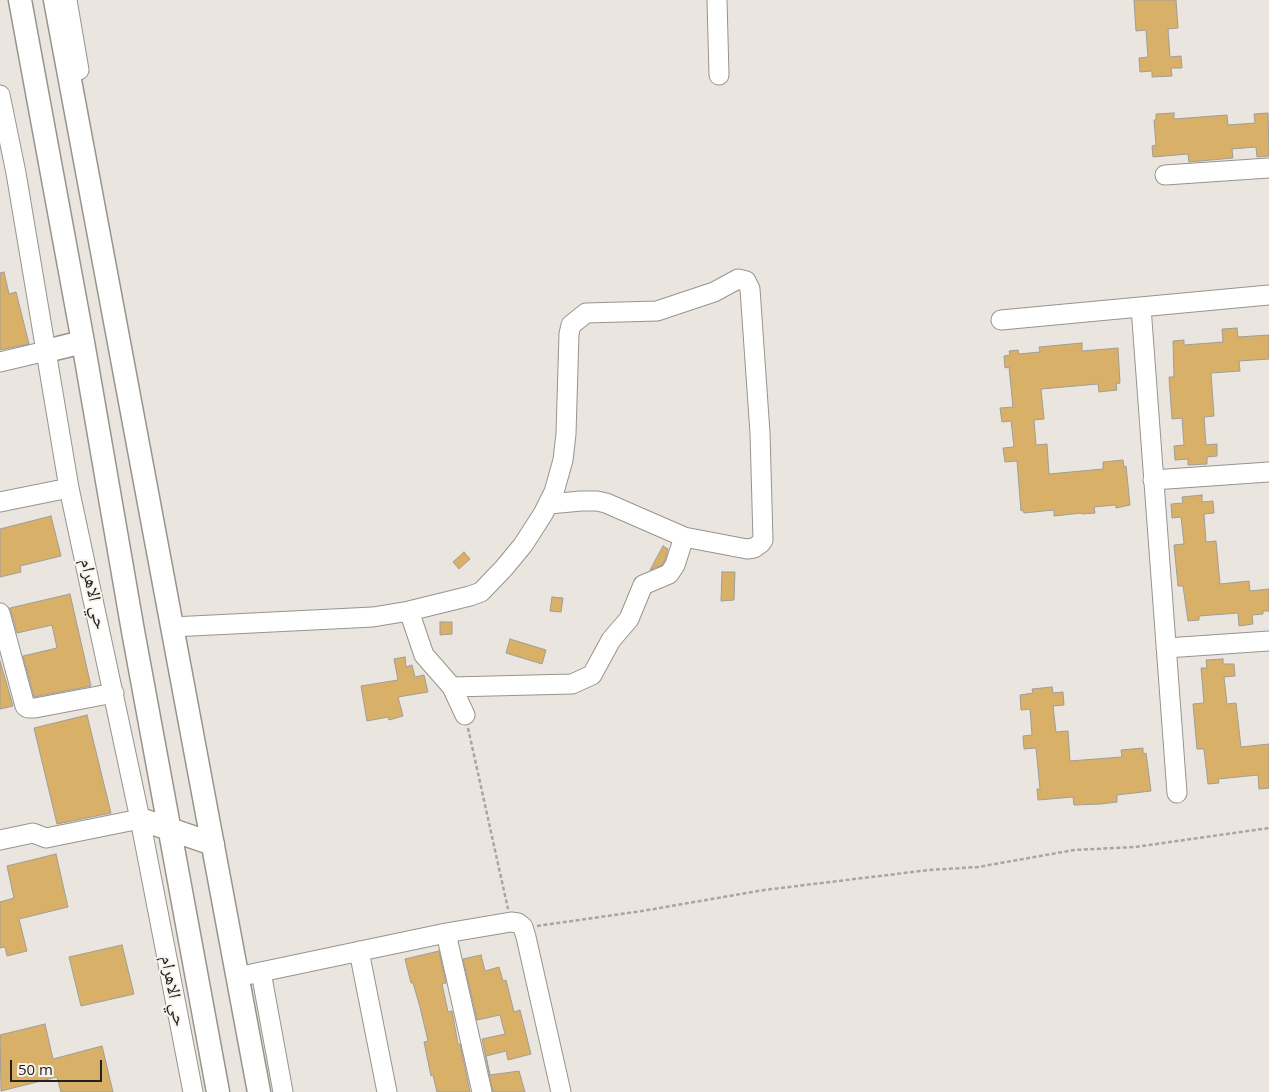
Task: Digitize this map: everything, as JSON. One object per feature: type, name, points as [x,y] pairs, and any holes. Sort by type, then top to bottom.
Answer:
[{"type":"main road","points":[[20,0],[218,1092]]},
{"type":"main road","points":[[55,0],[178,626],[212,844],[259,1092]]},
{"type":"main road","points":[[46,351],[83,342]]},
{"type":"main road","points":[[140,819],[212,844]]},
{"type":"street","points":[[67,0],[178,626],[373,617],[409,611],[481,592],[523,545],[549,504],[554,492],[564,460],[569,334],[571,325],[586,313],[606,311],[651,312],[663,310],[714,292],[742,279],[747,283],[750,289],[760,433],[763,540],[756,547],[747,549],[684,537],[606,503],[581,501],[549,504]]},
{"type":"street","points":[[717,0],[719,76]]},
{"type":"street","name":"حي الاهرام","points":[[0,95],[3,125],[16,173],[69,488],[140,819],[192,1092]]},
{"type":"street","points":[[1165,175],[1269,168]]},
{"type":"street","points":[[1001,320],[1269,295]]},
{"type":"street","points":[[1141,307],[1177,793]]},
{"type":"street","points":[[0,362],[46,351]]},
{"type":"street","points":[[1154,480],[1269,472]]},
{"type":"street","points":[[0,502],[69,488]]},
{"type":"street","points":[[452,688],[572,684],[592,675],[611,640],[629,619],[643,585],[669,574],[675,565],[684,537]]},
{"type":"street","points":[[409,611],[424,655],[444,676],[465,715]]},
{"type":"street","points":[[0,613],[25,706],[34,708],[114,693]]},
{"type":"street","points":[[1166,648],[1269,641]]},
{"type":"street","points":[[0,840],[33,833],[46,838],[140,819]]},
{"type":"street","points":[[237,977],[446,933],[517,925],[561,1092]]},
{"type":"street","points":[[446,933],[482,1092]]},
{"type":"street","points":[[358,951],[388,1092]]},
{"type":"street","points":[[261,972],[283,1092]]},
{"type":"path","points":[[465,715],[517,925],[568,922],[764,890],[929,870],[978,867],[1074,850],[1135,847],[1269,828]]},
{"type":"building","points":[[1134,0],[1176,0],[1178,28],[1168,29],[1170,57],[1181,56],[1182,68],[1171,68],[1172,76],[1152,77],[1152,71],[1140,72],[1139,58],[1148,57],[1146,30],[1136,31]]},
{"type":"building","points":[[1174,113],[1174,119],[1227,115],[1228,125],[1255,123],[1254,114],[1268,113],[1269,156],[1257,157],[1256,147],[1232,149],[1233,158],[1189,162],[1188,154],[1153,157],[1152,146],[1156,145],[1154,120],[1156,120],[1156,114]]},
{"type":"building","points":[[4,272],[9,294],[16,292],[29,344],[0,350],[0,273]]},
{"type":"building","points":[[1237,328],[1238,337],[1269,335],[1269,359],[1239,361],[1240,371],[1211,373],[1214,416],[1204,417],[1206,445],[1217,444],[1217,456],[1207,457],[1207,464],[1188,465],[1188,459],[1175,460],[1174,446],[1184,445],[1182,418],[1172,419],[1169,377],[1174,377],[1173,341],[1184,340],[1184,345],[1223,342],[1222,329]]},
{"type":"building","points":[[1082,343],[1082,351],[1118,348],[1120,383],[1116,384],[1117,390],[1099,392],[1098,384],[1041,389],[1044,419],[1034,420],[1036,445],[1047,444],[1049,474],[1103,469],[1103,462],[1123,460],[1124,467],[1126,466],[1130,505],[1116,508],[1116,505],[1094,507],[1095,513],[1082,514],[1054,516],[1054,510],[1024,513],[1023,510],[1021,511],[1017,461],[1005,462],[1003,448],[1014,447],[1011,421],[1002,422],[1000,408],[1013,407],[1009,367],[1005,368],[1004,356],[1010,355],[1009,351],[1018,350],[1019,354],[1040,352],[1039,347]]},
{"type":"building","points":[[1202,495],[1202,502],[1213,501],[1214,513],[1204,514],[1206,542],[1216,541],[1220,584],[1249,581],[1250,591],[1269,589],[1269,611],[1263,611],[1263,614],[1252,615],[1253,624],[1239,626],[1238,613],[1199,616],[1199,620],[1188,621],[1183,586],[1178,586],[1174,545],[1184,544],[1181,517],[1172,518],[1171,504],[1183,503],[1182,497]]},
{"type":"building","points":[[51,516],[61,556],[20,566],[21,572],[0,577],[0,529]]},
{"type":"building","points":[[663,546],[668,549],[665,560],[662,565],[650,570]]},
{"type":"building","points":[[464,552],[470,559],[459,569],[453,562]]},
{"type":"building","points":[[722,572],[735,572],[734,600],[721,601]]},
{"type":"building","points":[[70,594],[91,686],[34,697],[23,656],[57,648],[52,625],[17,633],[10,608]]},
{"type":"building","points":[[552,597],[563,598],[561,612],[550,611]]},
{"type":"building","points":[[440,622],[452,622],[452,634],[440,635]]},
{"type":"building","points":[[510,639],[546,650],[542,664],[506,653]]},
{"type":"building","points":[[405,657],[406,667],[412,665],[415,677],[424,675],[428,692],[398,697],[403,716],[389,720],[388,717],[367,721],[361,686],[398,680],[394,659]]},
{"type":"building","points":[[1223,659],[1223,664],[1234,664],[1235,676],[1224,677],[1227,704],[1236,703],[1241,747],[1269,744],[1269,788],[1259,789],[1258,775],[1218,779],[1219,783],[1208,784],[1204,749],[1197,749],[1193,704],[1204,703],[1201,668],[1207,668],[1206,660]]},
{"type":"building","points":[[0,661],[13,706],[0,709]]},
{"type":"building","points":[[1052,687],[1053,693],[1063,692],[1064,705],[1053,706],[1056,732],[1068,731],[1070,761],[1122,757],[1121,750],[1143,748],[1143,754],[1146,753],[1151,791],[1117,795],[1117,802],[1101,804],[1074,805],[1073,797],[1038,800],[1037,789],[1040,789],[1036,748],[1024,749],[1023,736],[1032,735],[1030,709],[1021,710],[1020,695],[1033,693],[1032,689]]},
{"type":"building","points":[[87,715],[111,813],[57,824],[34,728]]},
{"type":"building","points":[[56,854],[68,907],[19,919],[27,951],[7,956],[5,947],[0,948],[0,902],[14,898],[7,866]]},
{"type":"building","points":[[122,945],[134,994],[81,1006],[69,957]]},
{"type":"building","points":[[439,951],[446,983],[442,984],[448,1012],[452,1011],[470,1092],[437,1092],[433,1075],[431,1076],[424,1042],[428,1041],[420,1007],[405,959]]},
{"type":"building","points":[[481,955],[485,971],[499,967],[503,981],[506,980],[514,1012],[520,1010],[531,1054],[508,1060],[506,1051],[486,1056],[490,1075],[519,1071],[525,1092],[493,1092],[482,1039],[505,1034],[500,1015],[477,1020],[463,959]]},
{"type":"building","points":[[45,1024],[53,1059],[102,1046],[113,1092],[61,1092],[57,1077],[1,1091],[0,1035]]}]
